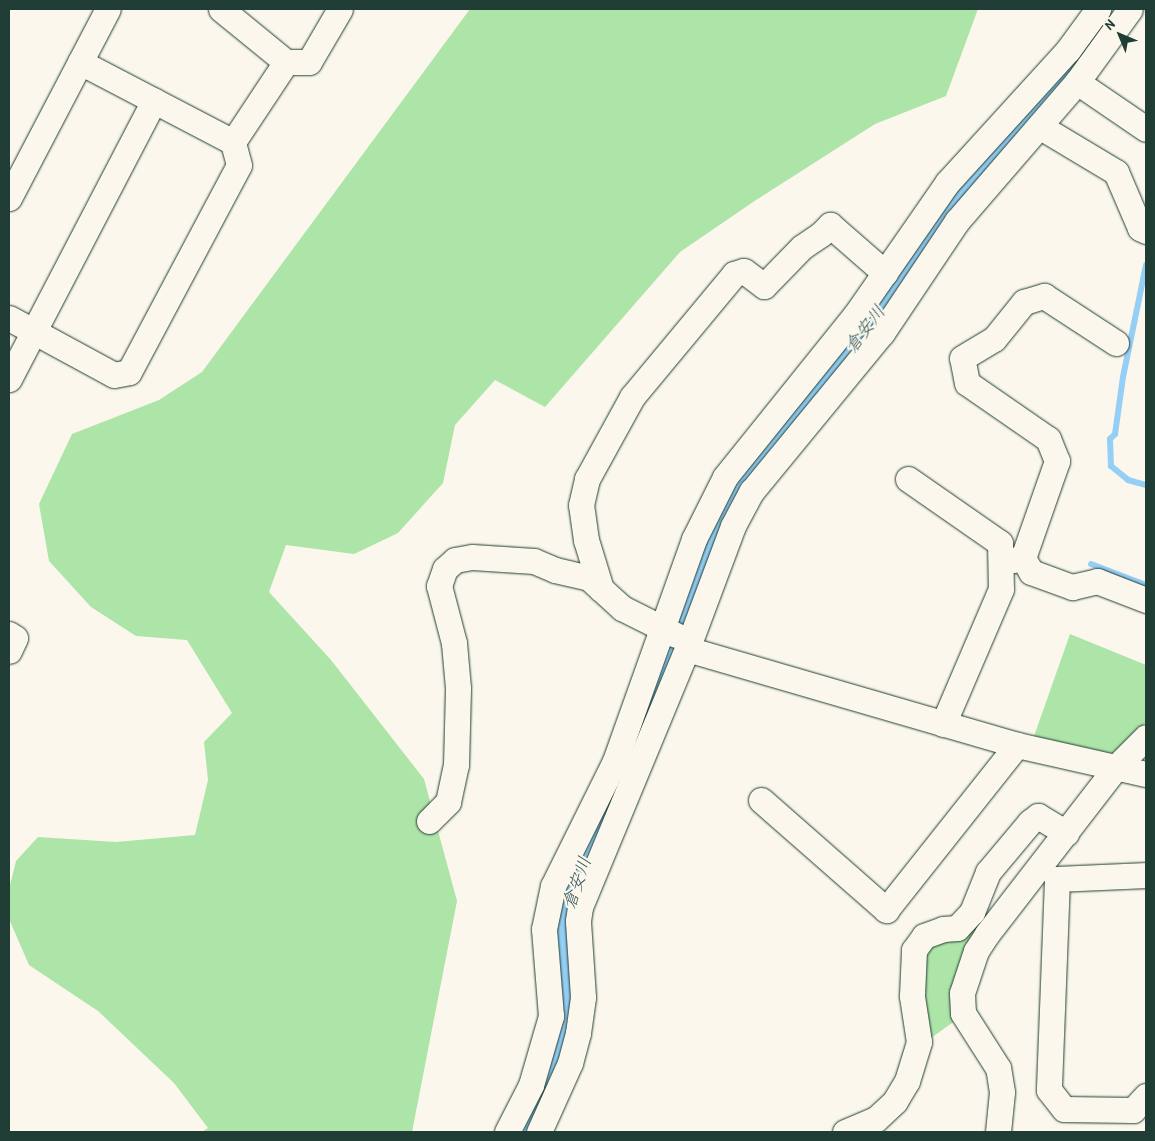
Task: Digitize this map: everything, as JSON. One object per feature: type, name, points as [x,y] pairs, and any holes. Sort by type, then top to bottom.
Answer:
[{"type":"street","points":[[9,198],[108,9]]},
{"type":"street","points":[[221,9],[286,62],[309,62],[340,9]]},
{"type":"street","points":[[539,1132],[570,1063],[578,1033],[583,997],[578,921],[580,907],[688,646],[732,526],[752,491],[882,333],[978,194],[1077,82],[1098,9]]},
{"type":"street","points":[[508,1132],[531,1085],[551,1016],[544,929],[554,886],[615,761],[694,539],[725,477],[856,314],[947,183],[1087,46],[1130,9]]},
{"type":"street","points":[[9,318],[114,375],[129,372],[239,165],[233,142],[80,62]]},
{"type":"street","points":[[233,142],[286,62]]},
{"type":"street","points":[[1077,82],[1146,129]]},
{"type":"street","points":[[9,379],[154,101]]},
{"type":"street","points":[[1039,126],[1116,172],[1140,228],[1146,231]]},
{"type":"street","points":[[601,590],[586,540],[582,505],[587,479],[632,397],[734,274],[744,271],[764,286],[802,247],[821,234],[830,225],[885,273]]},
{"type":"street","points":[[943,724],[1012,560],[1057,461],[1048,439],[967,383],[962,358],[994,340],[1024,302],[1044,296],[1116,343]]},
{"type":"street","points":[[908,479],[1000,543],[1012,560],[1031,572],[1072,587],[1097,581],[1146,600]]},
{"type":"street","points":[[429,821],[448,802],[456,765],[458,688],[454,642],[439,586],[445,569],[455,560],[472,557],[534,561],[554,570],[588,578],[622,608],[662,627],[688,646],[1017,745],[1146,774]]},
{"type":"street","points":[[9,634],[15,638],[9,651]]},
{"type":"street","points":[[998,1132],[1002,1092],[998,1068],[964,1013],[962,993],[976,951],[1116,766],[1146,737]]},
{"type":"street","points":[[761,800],[886,910],[1017,745]]},
{"type":"street","points":[[845,1132],[876,1119],[895,1101],[906,1081],[919,1042],[912,996],[914,950],[924,936],[943,929],[957,928],[972,912],[988,872],[1030,822],[1038,816],[1066,833]]},
{"type":"street","points":[[1026,883],[1057,879],[1146,875]]},
{"type":"street","points":[[1057,879],[1049,1090],[1064,1109],[1133,1110],[1146,1096]]},
{"type":"green space","points":[[470,9],[978,9],[946,96],[875,124],[756,200],[680,252],[545,407],[495,380],[455,425],[443,483],[398,533],[354,554],[286,545],[269,592],[331,660],[424,779],[457,901],[412,1132],[202,1132],[208,1128],[174,1083],[98,1011],[29,965],[9,919],[9,889],[16,861],[38,837],[116,842],[195,835],[208,780],[204,742],[232,713],[187,640],[136,636],[91,607],[49,561],[39,504],[72,434],[159,400],[202,372]]},
{"type":"green space","points":[[1070,634],[1146,665],[1146,722],[1111,755],[1032,742]]},
{"type":"green space","points":[[966,924],[979,938],[959,1018],[924,1043],[924,942]]},
{"type":"waterway","name":"倉安川","points":[[682,623],[712,529],[746,475],[871,324],[951,205],[1082,55]]},
{"type":"waterway","points":[[1146,265],[1123,377],[1115,434],[1110,439],[1111,466],[1128,480],[1146,485]]},
{"type":"waterway","points":[[1091,564],[1146,585]]},
{"type":"waterway","name":"倉安川","points":[[529,1120],[568,1021],[565,916],[575,884],[670,654]]}]
